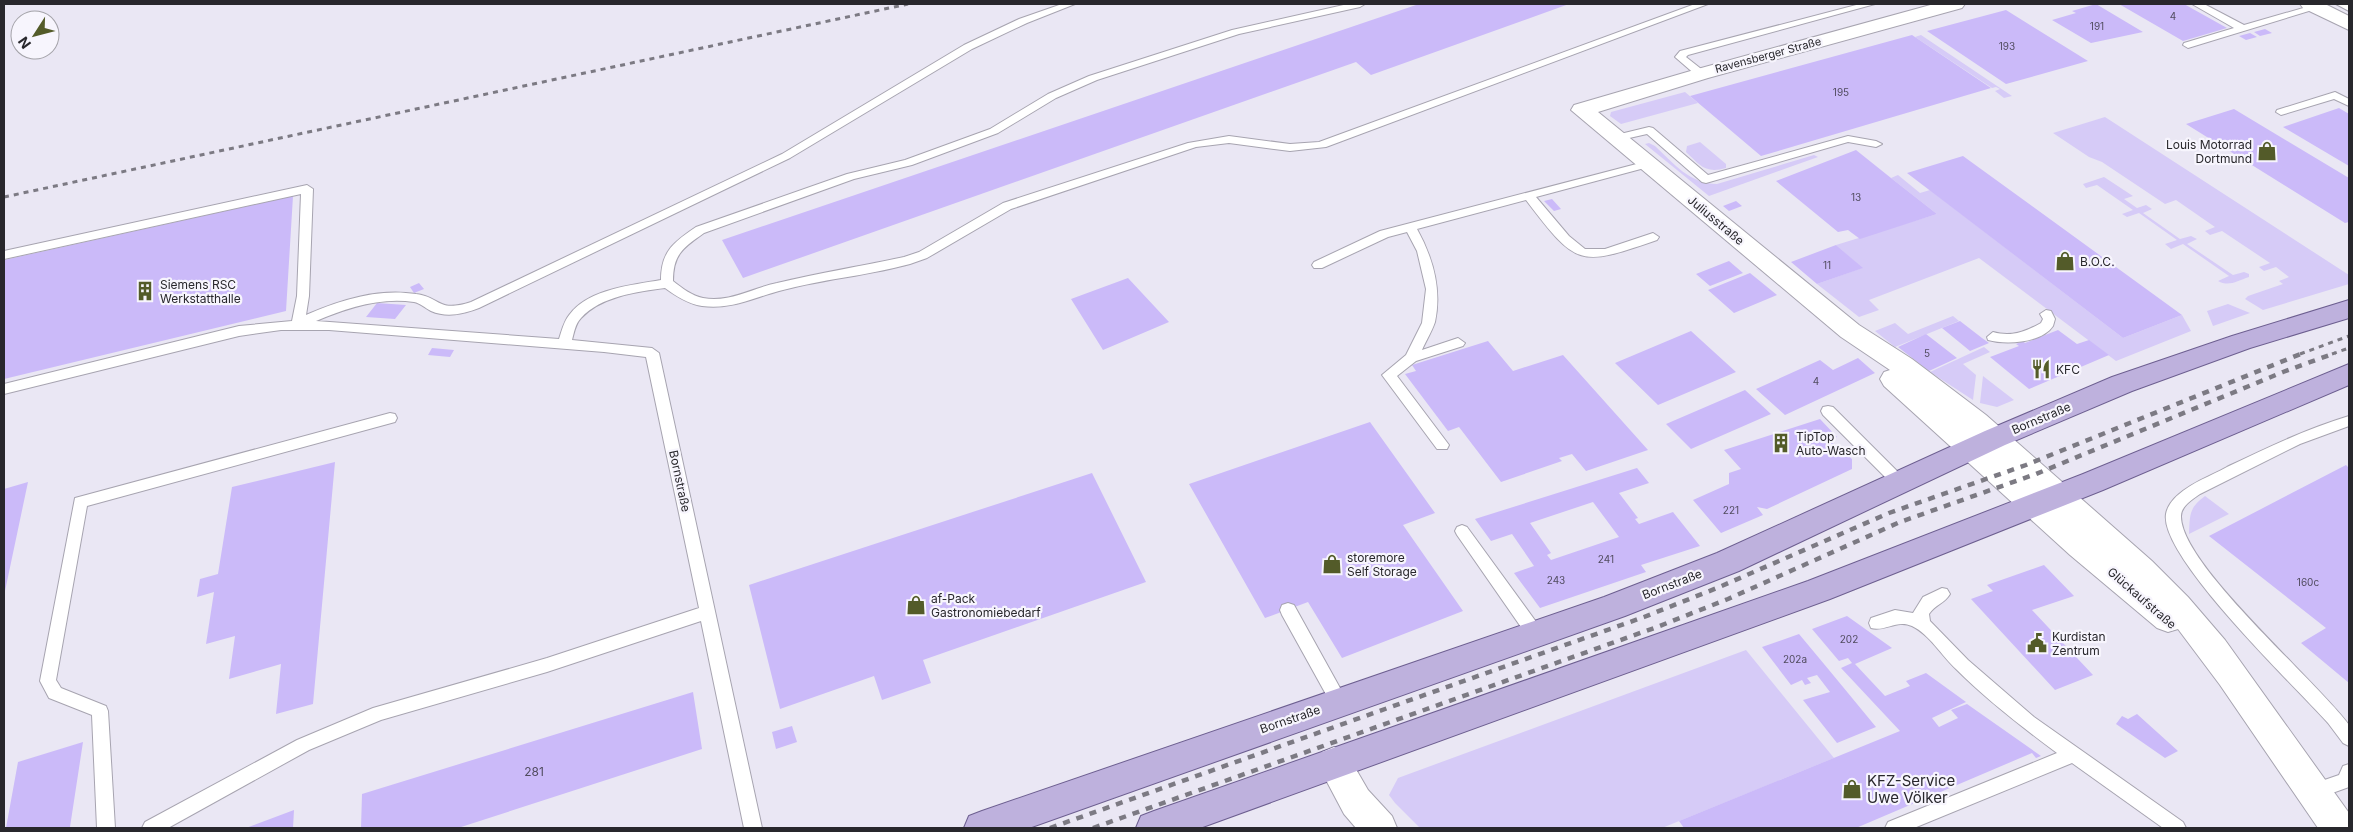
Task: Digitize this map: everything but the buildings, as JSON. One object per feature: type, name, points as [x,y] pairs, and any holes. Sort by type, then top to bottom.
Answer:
[{"type":"main road","name":"Bornstraße","points":[[982,828],[1339,702],[1536,635],[1728,562],[1984,443],[2122,384],[2241,342],[2349,309]]},
{"type":"main road","points":[[1154,828],[1819,590],[2047,500],[2349,374]]},
{"type":"street","name":"Ravensberger Straße","points":[[1582,110],[1700,74],[1956,4]]},
{"type":"street","points":[[2313,6],[2349,24]]},
{"type":"street","name":"Juliusstraße","points":[[1582,110],[1850,331],[1897,382],[1984,443],[2047,500]]},
{"type":"street","name":"Glückaufstraße","points":[[2047,500],[2247,695],[2312,792],[2339,828]]},
{"type":"street","points":[[1334,763],[1356,802],[1380,828]]},
{"type":"lane","points":[[298,325],[320,314],[381,296],[419,298],[435,308],[445,311],[456,311],[475,305],[786,156],[968,47],[1023,21],[1070,4]]},
{"type":"lane","points":[[667,283],[669,259],[680,244],[700,230],[851,176],[908,164],[994,131],[1052,96],[1093,78],[1236,32],[1360,4]]},
{"type":"lane","points":[[564,344],[576,316],[598,301],[622,291],[667,283],[683,295],[702,302],[720,304],[744,299],[785,284],[906,261],[936,248],[1007,206],[1192,145],[1211,141],[1240,140],[1287,148],[1304,149],[1322,145],[1703,4]]},
{"type":"lane","points":[[1700,74],[1680,57],[1684,52],[1870,4]]},
{"type":"lane","points":[[2197,4],[2243,29]]},
{"type":"lane","points":[[2341,4],[2349,8]]},
{"type":"lane","points":[[2188,45],[2313,6]]},
{"type":"lane","points":[[2281,112],[2339,94],[2349,103]]},
{"type":"lane","points":[[1616,138],[1649,130],[1706,179],[1848,139],[1876,144]]},
{"type":"lane","points":[[1318,264],[1384,234],[1648,164]]},
{"type":"lane","points":[[4,255],[307,189],[303,296],[298,325]]},
{"type":"lane","points":[[1529,196],[1568,243],[1587,254],[1605,252],[1653,236]]},
{"type":"lane","points":[[1410,227],[1422,251],[1432,290],[1428,323],[1411,358]]},
{"type":"lane","points":[[1993,337],[2009,342],[2039,330],[2047,326],[2049,319],[2046,314]]},
{"type":"lane","name":"Bornstraße","points":[[4,389],[239,331],[273,326],[298,325],[405,334],[429,334],[564,344],[652,354],[753,828]]},
{"type":"lane","points":[[1442,445],[1389,375],[1411,358],[1458,343]]},
{"type":"lane","points":[[106,828],[100,711],[55,693],[48,681],[80,502],[390,418]]},
{"type":"lane","points":[[1832,419],[1899,482]]},
{"type":"lane","points":[[2349,421],[2296,440],[2195,490],[2180,500],[2172,516],[2174,530],[2188,555],[2246,625],[2314,694],[2344,728],[2349,738]]},
{"type":"lane","points":[[1462,531],[1536,635]]},
{"type":"lane","points":[[1923,624],[1921,613],[1928,602],[1942,594]]},
{"type":"lane","points":[[1288,610],[1339,702]]},
{"type":"lane","points":[[151,828],[303,745],[379,713],[547,665],[708,612]]},
{"type":"lane","points":[[1877,623],[1896,615],[1910,617],[1923,624],[1962,665],[2000,699],[2177,828]]},
{"type":"lane","points":[[1894,828],[2074,754]]},
{"type":"lane","points":[[2312,792],[2345,781],[2349,772]]},
{"type":"shaded area","points":[[1921,35],[2012,96],[2004,98],[1995,91],[2000,89],[1992,88],[1915,37]]},
{"type":"shaded area","points":[[1685,92],[1698,103],[1621,124],[1610,116],[1611,112]]},
{"type":"shaded area","points":[[2105,117],[2349,275],[2349,284],[2263,310],[2245,299],[2248,296],[2283,284],[2279,281],[2289,277],[2276,267],[2264,271],[2259,267],[2270,263],[2222,231],[2210,235],[2205,231],[2215,227],[2176,200],[2165,204],[2102,162],[2089,157],[2053,133]]},
{"type":"shaded area","points":[[1700,142],[1726,164],[1726,168],[1713,170],[1703,167],[1686,152],[1687,146]]},
{"type":"shaded area","points":[[1649,143],[1690,176],[1707,183],[1717,184],[1814,155],[1818,157],[1709,196],[1645,144]]},
{"type":"shaded area","points":[[1898,175],[1920,193],[1930,190],[2123,338],[2182,315],[2191,331],[2116,361],[1979,258],[1869,300],[1879,310],[1859,317],[1817,284],[1862,268],[1836,245],[1937,214],[1891,178]]},
{"type":"shaded area","points":[[2104,177],[2133,196],[2124,199],[2137,208],[2146,205],[2152,209],[2143,213],[2180,239],[2191,236],[2197,239],[2187,244],[2233,275],[2244,272],[2249,274],[2249,277],[2237,282],[2222,283],[2218,281],[2229,276],[2183,244],[2171,249],[2165,244],[2177,240],[2139,213],[2127,217],[2122,214],[2133,210],[2097,185],[2086,188],[2083,184]]},
{"type":"shaded area","points":[[2228,304],[2250,313],[2213,326],[2207,311]]},
{"type":"shaded area","points":[[1953,316],[1959,321],[1895,347],[1875,331],[1895,323],[1908,334]]},
{"type":"shaded area","points":[[1984,347],[1990,352],[1963,364],[1976,375],[1973,400],[1930,372]]},
{"type":"shaded area","points":[[1983,376],[2014,400],[1997,407],[1980,403]]},
{"type":"shaded area","points":[[2205,496],[2229,514],[2189,534],[2191,512],[2196,504]]},
{"type":"shaded area","points":[[1746,650],[1834,758],[1662,828],[1420,828],[1389,795],[1398,778]]},
{"type":"railway","points":[[4,197],[908,4]]},
{"type":"railway","points":[[2300,354],[2349,336]]},
{"type":"railway","points":[[2332,354],[2349,348]]},
{"type":"railway","points":[[1050,828],[1644,617],[1717,588],[1889,513],[2026,465],[2303,353]]},
{"type":"railway","points":[[1093,828],[1657,627],[1728,599],[1900,522],[2036,474],[2283,372],[2335,353]]},
{"type":"place","name":"Louis Motorrad Dortmund","points":[[2267,151]]},
{"type":"place","name":"B.O.C.","points":[[2065,261]]},
{"type":"place","name":"Siemens RSC Werkstatthalle","points":[[145,291]]},
{"type":"place","name":"KFC","points":[[2041,369]]},
{"type":"place","name":"TipTop Auto-Wasch","points":[[1781,443]]},
{"type":"place","name":"storemore Self Storage","points":[[1332,564]]},
{"type":"place","name":"af-Pack Gastronomiebedarf","points":[[916,605]]},
{"type":"place","name":"Kurdistan Zentrum","points":[[2037,643]]},
{"type":"place","name":"KFZ-Service Uwe Völker","points":[[1852,789]]}]
